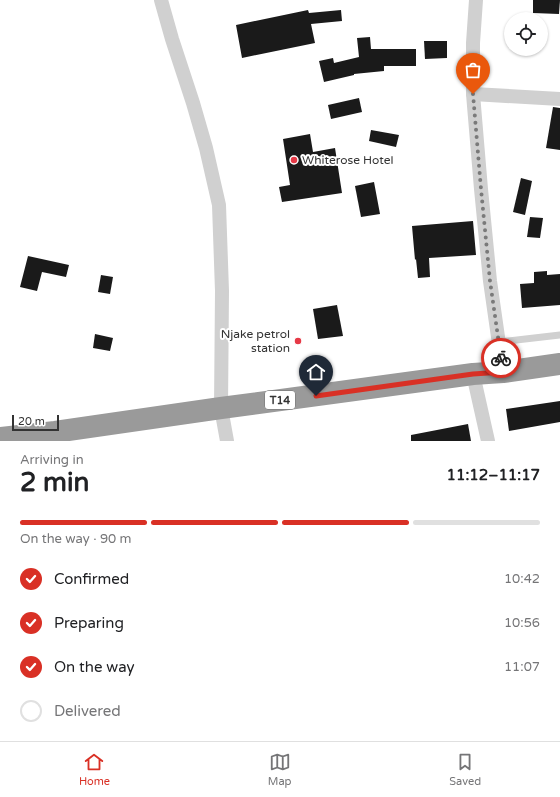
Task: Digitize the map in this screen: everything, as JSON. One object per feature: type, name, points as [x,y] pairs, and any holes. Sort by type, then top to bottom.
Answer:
[{"type":"highway","name":"T14","points":[[0,438],[56,437],[221,408],[473,374],[503,372],[560,364]]},
{"type":"street","points":[[161,0],[200,125],[220,205],[222,291],[221,408],[227,441]]},
{"type":"street","points":[[476,0],[473,43],[473,94],[490,281],[503,372]]},
{"type":"street","points":[[473,94],[560,99]]},
{"type":"street","points":[[473,374],[488,441]]},
{"type":"lane","points":[[498,342],[560,335]]},
{"type":"building","points":[[533,0],[560,0],[559,14],[533,12]]},
{"type":"building","points":[[308,10],[309,13],[341,10],[342,21],[311,24],[315,43],[242,58],[236,25]]},
{"type":"building","points":[[370,37],[371,49],[416,49],[416,66],[384,66],[384,71],[354,74],[324,82],[319,61],[333,58],[334,63],[359,57],[357,38]]},
{"type":"building","points":[[424,41],[447,41],[447,58],[425,59]]},
{"type":"building","points":[[359,98],[362,112],[331,119],[328,105]]},
{"type":"building","points":[[553,107],[560,108],[560,150],[546,148]]},
{"type":"building","points":[[371,130],[399,135],[396,147],[369,141]]},
{"type":"building","points":[[310,134],[313,152],[335,148],[342,193],[282,202],[279,187],[290,185],[283,139]]},
{"type":"building","points":[[521,178],[532,181],[525,215],[513,212]]},
{"type":"building","points":[[374,182],[380,214],[361,217],[355,186]]},
{"type":"building","points":[[530,217],[543,218],[540,238],[527,237]]},
{"type":"building","points":[[473,221],[476,255],[429,258],[430,277],[418,278],[412,226]]},
{"type":"building","points":[[28,256],[69,265],[66,277],[42,272],[37,291],[20,287]]},
{"type":"building","points":[[547,271],[547,275],[560,274],[560,305],[522,308],[520,284],[534,283],[534,272]]},
{"type":"building","points":[[101,275],[113,277],[110,294],[98,292]]},
{"type":"building","points":[[337,305],[343,336],[318,339],[313,309]]},
{"type":"building","points":[[95,334],[113,338],[110,351],[93,348]]},
{"type":"building","points":[[560,401],[560,422],[509,431],[506,409]]},
{"type":"building","points":[[468,424],[471,441],[411,441],[411,435]]},
{"type":"way so far","points":[[473,94],[490,281],[501,358]]},
{"type":"place","name":"Whiterose Hotel","points":[[294,160]]},
{"type":"place","name":"Njake petrol station","points":[[298,341]]},
{"type":"route","points":[[316,396],[473,374],[503,372],[501,358]]}]
